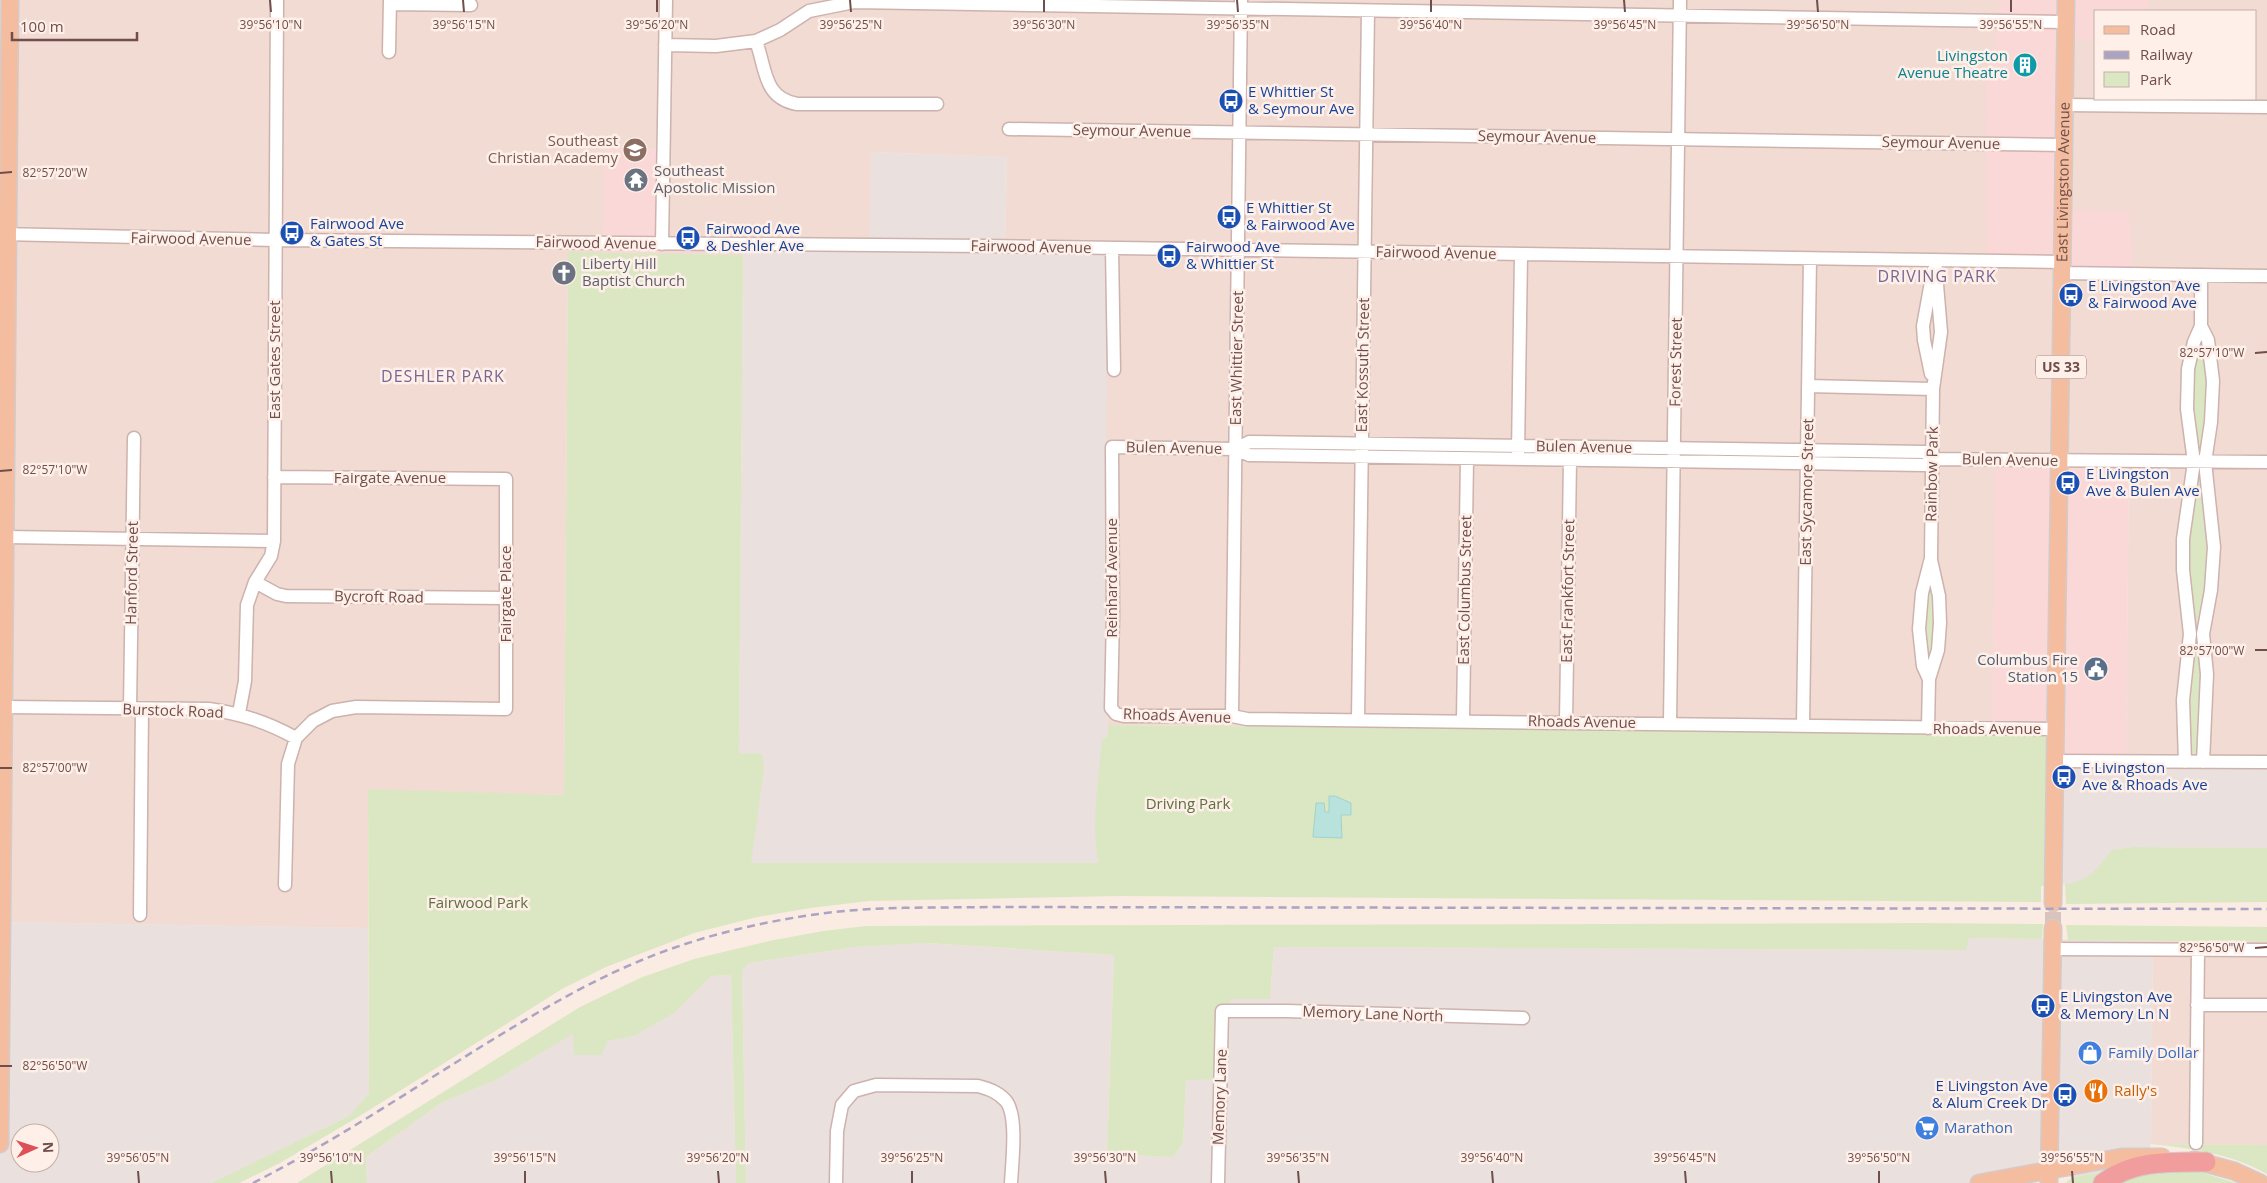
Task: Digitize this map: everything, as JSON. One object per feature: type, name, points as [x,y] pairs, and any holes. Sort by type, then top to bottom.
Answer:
[{"type":"highway","points":[[2103,1183],[2118,1172],[2138,1166],[2173,1162],[2206,1162]]},
{"type":"main road","points":[[0,1144],[6,537],[5,56],[10,0]]},
{"type":"main road","name":"East Livingston Avenue","points":[[2053,903],[2066,0]]},
{"type":"main road","points":[[2049,1177],[2053,928]]},
{"type":"main road","points":[[1979,1183],[2049,1177],[2122,1157],[2165,1157],[2206,1162],[2234,1171],[2260,1183]]},
{"type":"street","name":"East Gates Street","points":[[239,714],[245,681],[245,613],[255,582],[271,556],[274,541],[277,0]]},
{"type":"street","points":[[662,244],[666,0]]},
{"type":"street","name":"Forest Street","points":[[1670,723],[1680,139],[1680,0]]},
{"type":"street","points":[[389,52],[390,2],[471,5]]},
{"type":"street","points":[[666,45],[716,46],[756,41],[780,30],[809,11],[854,2],[1241,5],[1368,12],[2065,22]]},
{"type":"street","name":"East Whittier Street","points":[[1232,716],[1241,5]]},
{"type":"street","name":"East Kossuth Street","points":[[1358,718],[1368,12]]},
{"type":"street","points":[[756,41],[768,82],[774,94],[784,101],[797,104],[936,104]]},
{"type":"street","points":[[2064,105],[2267,107]]},
{"type":"street","name":"Seymour Avenue","points":[[1009,129],[2064,145]]},
{"type":"street","name":"Fairwood Avenue","points":[[4,234],[276,240],[1364,252],[1936,261],[2267,276]]},
{"type":"street","points":[[1112,249],[1114,370]]},
{"type":"street","points":[[1518,459],[1521,254]]},
{"type":"street","name":"East Sycamore Street","points":[[1803,725],[1810,259]]},
{"type":"street","name":"Rainbow Park","points":[[1934,389],[1923,326],[1936,261]]},
{"type":"street","name":"Rainbow Park","points":[[1928,728],[1929,679],[1938,650],[1940,623],[1939,596],[1931,558],[1934,389],[1942,332],[1936,261]]},
{"type":"street","points":[[2201,274],[2201,326],[2194,342],[2188,368],[2187,409],[2199,462],[2214,547],[2212,590],[2202,634],[2207,674],[2203,762]]},
{"type":"street","points":[[2185,762],[2183,700],[2190,634],[2183,570],[2183,540],[2199,462],[2211,422],[2213,381],[2208,340],[2201,326]]},
{"type":"street","points":[[1808,386],[1934,389]]},
{"type":"street","name":"Hanford Street","points":[[134,438],[132,539],[140,915]]},
{"type":"street","name":"Bulen Avenue","points":[[1236,449],[1250,442],[1362,443],[1675,448],[1807,456]]},
{"type":"street","name":"Bulen Avenue","points":[[1112,447],[1236,449],[1249,455],[1467,459],[1675,461],[1925,452],[1932,459],[2267,462]]},
{"type":"street","name":"Reinhard Avenue","points":[[1111,708],[1113,615],[1112,447]]},
{"type":"street","name":"East Columbus Street","points":[[1462,720],[1467,459]]},
{"type":"street","name":"East Frankfort Street","points":[[1566,722],[1570,460]]},
{"type":"street","name":"Fairgate Avenue","points":[[274,477],[506,478]]},
{"type":"street","name":"Fairgate Place","points":[[296,738],[313,721],[342,708],[506,709],[506,478]]},
{"type":"street","points":[[6,537],[274,541]]},
{"type":"street","name":"Rainbow Park","points":[[1929,679],[1923,666],[1919,629],[1922,593],[1931,558]]},
{"type":"street","name":"Bycroft Road","points":[[255,582],[277,594],[286,596],[506,598]]},
{"type":"street","name":"Burstock Road","points":[[4,707],[209,709],[239,714],[275,727],[296,738]]},
{"type":"street","name":"Rhoads Avenue","points":[[1111,708],[1116,714],[1124,716],[1232,716],[1247,718],[1358,718],[2056,729]]},
{"type":"street","points":[[285,885],[286,774],[296,738]]},
{"type":"street","points":[[2055,761],[2267,762]]},
{"type":"street","points":[[2053,949],[2267,950]]},
{"type":"street","points":[[2196,1144],[2198,950]]},
{"type":"street","points":[[2197,1005],[2267,1005]]},
{"type":"street","name":"Memory Lane North","points":[[1222,1011],[1306,1011],[1523,1018]]},
{"type":"street","name":"Memory Lane","points":[[1218,1183],[1222,1011]]},
{"type":"street","points":[[836,1183],[838,1131],[842,1105],[854,1091],[876,1085],[978,1086],[994,1091],[1007,1101],[1012,1120],[1011,1183]]},
{"type":"shaded area","points":[[0,0],[1999,0],[1999,21],[2065,210],[2066,40],[2094,40],[2094,100],[2257,100],[2257,10],[2148,10],[2148,0],[2267,0],[2267,764],[2126,761],[2129,462],[1992,733],[1108,725],[1104,684],[1005,248],[1007,157],[872,152],[870,247],[750,246],[743,255],[664,254],[666,150],[606,149],[603,253],[568,253],[564,795],[368,790],[368,928],[2,922],[10,97],[0,97]]},
{"type":"shaded area","points":[[1999,0],[2148,0],[2148,10],[2094,10],[2094,40],[2067,40],[2065,210],[2129,211],[2132,274],[2064,271],[2053,264],[1987,262],[1986,89],[1999,21]]},
{"type":"shaded area","points":[[605,149],[666,150],[664,254],[603,253]]},
{"type":"shaded area","points":[[871,152],[1007,157],[1005,248],[1108,250],[1104,684],[1108,725],[1107,863],[738,863],[743,255],[750,246],[870,247]]},
{"type":"shaded area","points":[[1995,459],[2129,462],[2126,761],[2048,760],[1992,733]]},
{"type":"shaded area","points":[[0,619],[2,922],[368,928],[369,1093],[349,1116],[211,1183],[0,1183]]},
{"type":"shaded area","points":[[2048,760],[2267,764],[2267,848],[2132,847],[2113,850],[2094,873],[2078,883],[2047,886]]},
{"type":"shaded area","points":[[1968,938],[2153,941],[2151,1144],[2142,1167],[2073,1177],[2049,1176],[1993,1183],[746,1183],[742,971],[749,963],[855,947],[925,943],[1114,955],[1107,1154],[1173,1157],[1183,1143],[1186,1079],[1216,1017],[1232,998],[1270,999],[1274,947],[1966,950]]},
{"type":"shaded area","points":[[2153,941],[2267,942],[2267,1145],[2151,1144]]},
{"type":"shaded area","points":[[731,975],[736,1183],[367,1183],[366,1157],[441,1103],[496,1080],[574,1033],[608,1041],[634,1036],[673,1014],[712,976]]},
{"type":"green space","points":[[568,252],[743,255],[739,753],[762,754],[764,768],[751,863],[1099,863],[1095,835],[1096,803],[1102,740],[1108,736],[1108,725],[2048,734],[2047,886],[2041,886],[2041,902],[1120,896],[869,901],[810,908],[757,917],[694,933],[606,967],[562,989],[363,1114],[280,1163],[239,1183],[211,1183],[349,1116],[369,1093],[368,789],[564,795]]},
{"type":"green space","points":[[2201,340],[2209,381],[2208,408],[2201,450],[2196,449],[2191,391],[2194,364]]},
{"type":"green space","points":[[2197,474],[2203,474],[2208,525],[2207,590],[2199,618],[2195,621],[2191,611],[2187,529]]},
{"type":"green space","points":[[1933,585],[1936,640],[1928,661],[1926,657],[1924,615],[1930,586]]},
{"type":"green space","points":[[2197,644],[2204,665],[2205,679],[2199,751],[2192,754],[2189,752],[2187,700],[2193,646]]},
{"type":"green space","points":[[2132,847],[2267,848],[2267,902],[2066,904],[2065,884],[2074,883],[2093,873],[2112,850]]},
{"type":"green space","points":[[2043,924],[2042,939],[1969,938],[1966,950],[1274,947],[1270,999],[1232,999],[1216,1017],[1215,1079],[1186,1080],[1183,1143],[1173,1157],[1107,1154],[1114,955],[926,943],[855,947],[749,963],[742,971],[746,1183],[736,1183],[731,975],[712,976],[673,1014],[634,1036],[608,1041],[601,1055],[574,1055],[573,1034],[496,1080],[441,1103],[366,1157],[367,1183],[297,1183],[580,1007],[640,978],[694,959],[769,941],[823,931],[866,926]]},
{"type":"green space","points":[[2066,925],[2267,927],[2267,942],[2068,940]]},
{"type":"green space","points":[[2151,1144],[2267,1145],[2267,1174],[2240,1161],[2211,1153]]},
{"type":"green space","points":[[2194,1170],[2236,1183],[2109,1183],[2119,1175]]},
{"type":"green space","points":[[2106,1172],[2098,1183],[2065,1183],[2073,1177]]},
{"type":"water","points":[[1329,796],[1335,796],[1351,803],[1351,815],[1341,815],[1342,838],[1313,837],[1316,803],[1324,803],[1325,812],[1329,812]]},
{"type":"tunnel","points":[[2053,903],[2053,928]]},
{"type":"railway","points":[[253,1183],[339,1135],[479,1048],[593,982],[665,951],[704,938],[765,923],[826,913],[888,908],[992,907],[2267,909]]},
{"type":"place","name":"Livingston Avenue Theatre","points":[[2025,65]]},
{"type":"place","name":"E Whittier St & Seymour Ave","points":[[1231,101]]},
{"type":"place","name":"Southeast Christian Academy","points":[[635,150]]},
{"type":"place","name":"Southeast Apostolic Mission","points":[[636,180]]},
{"type":"place","name":"E Whittier St & Fairwood Ave","points":[[1229,217]]},
{"type":"place","name":"Fairwood Ave & Gates St","points":[[292,233]]},
{"type":"place","name":"Fairwood Ave & Deshler Ave","points":[[688,238]]},
{"type":"place","name":"Fairwood Ave & Whittier St","points":[[1169,256]]},
{"type":"place","name":"Liberty Hill Baptist Church","points":[[564,273]]},
{"type":"place","name":"E Livingston Ave & Fairwood Ave","points":[[2071,295]]},
{"type":"place","name":"E Livingston Ave & Bulen Ave","points":[[2068,483]]},
{"type":"place","name":"Columbus Fire Station 15","points":[[2096,669]]},
{"type":"place","name":"E Livingston Ave & Rhoads Ave","points":[[2064,777]]},
{"type":"place","name":"E Livingston Ave & Memory Ln N","points":[[2043,1006]]},
{"type":"place","name":"Family Dollar","points":[[2090,1053]]},
{"type":"place","name":"Rally's","points":[[2096,1091]]},
{"type":"place","name":"E Livingston Ave & Alum Creek Dr","points":[[2065,1095]]},
{"type":"place","name":"Marathon","points":[[1927,1128]]},
{"type":"district","name":"DRIVING PARK","points":[[1937,276]]},
{"type":"district","name":"DESHLER PARK","points":[[443,376]]},
{"type":"park label","name":"Driving Park","points":[[1188,804]]},
{"type":"park label","name":"Fairwood Park","points":[[478,903]]}]
